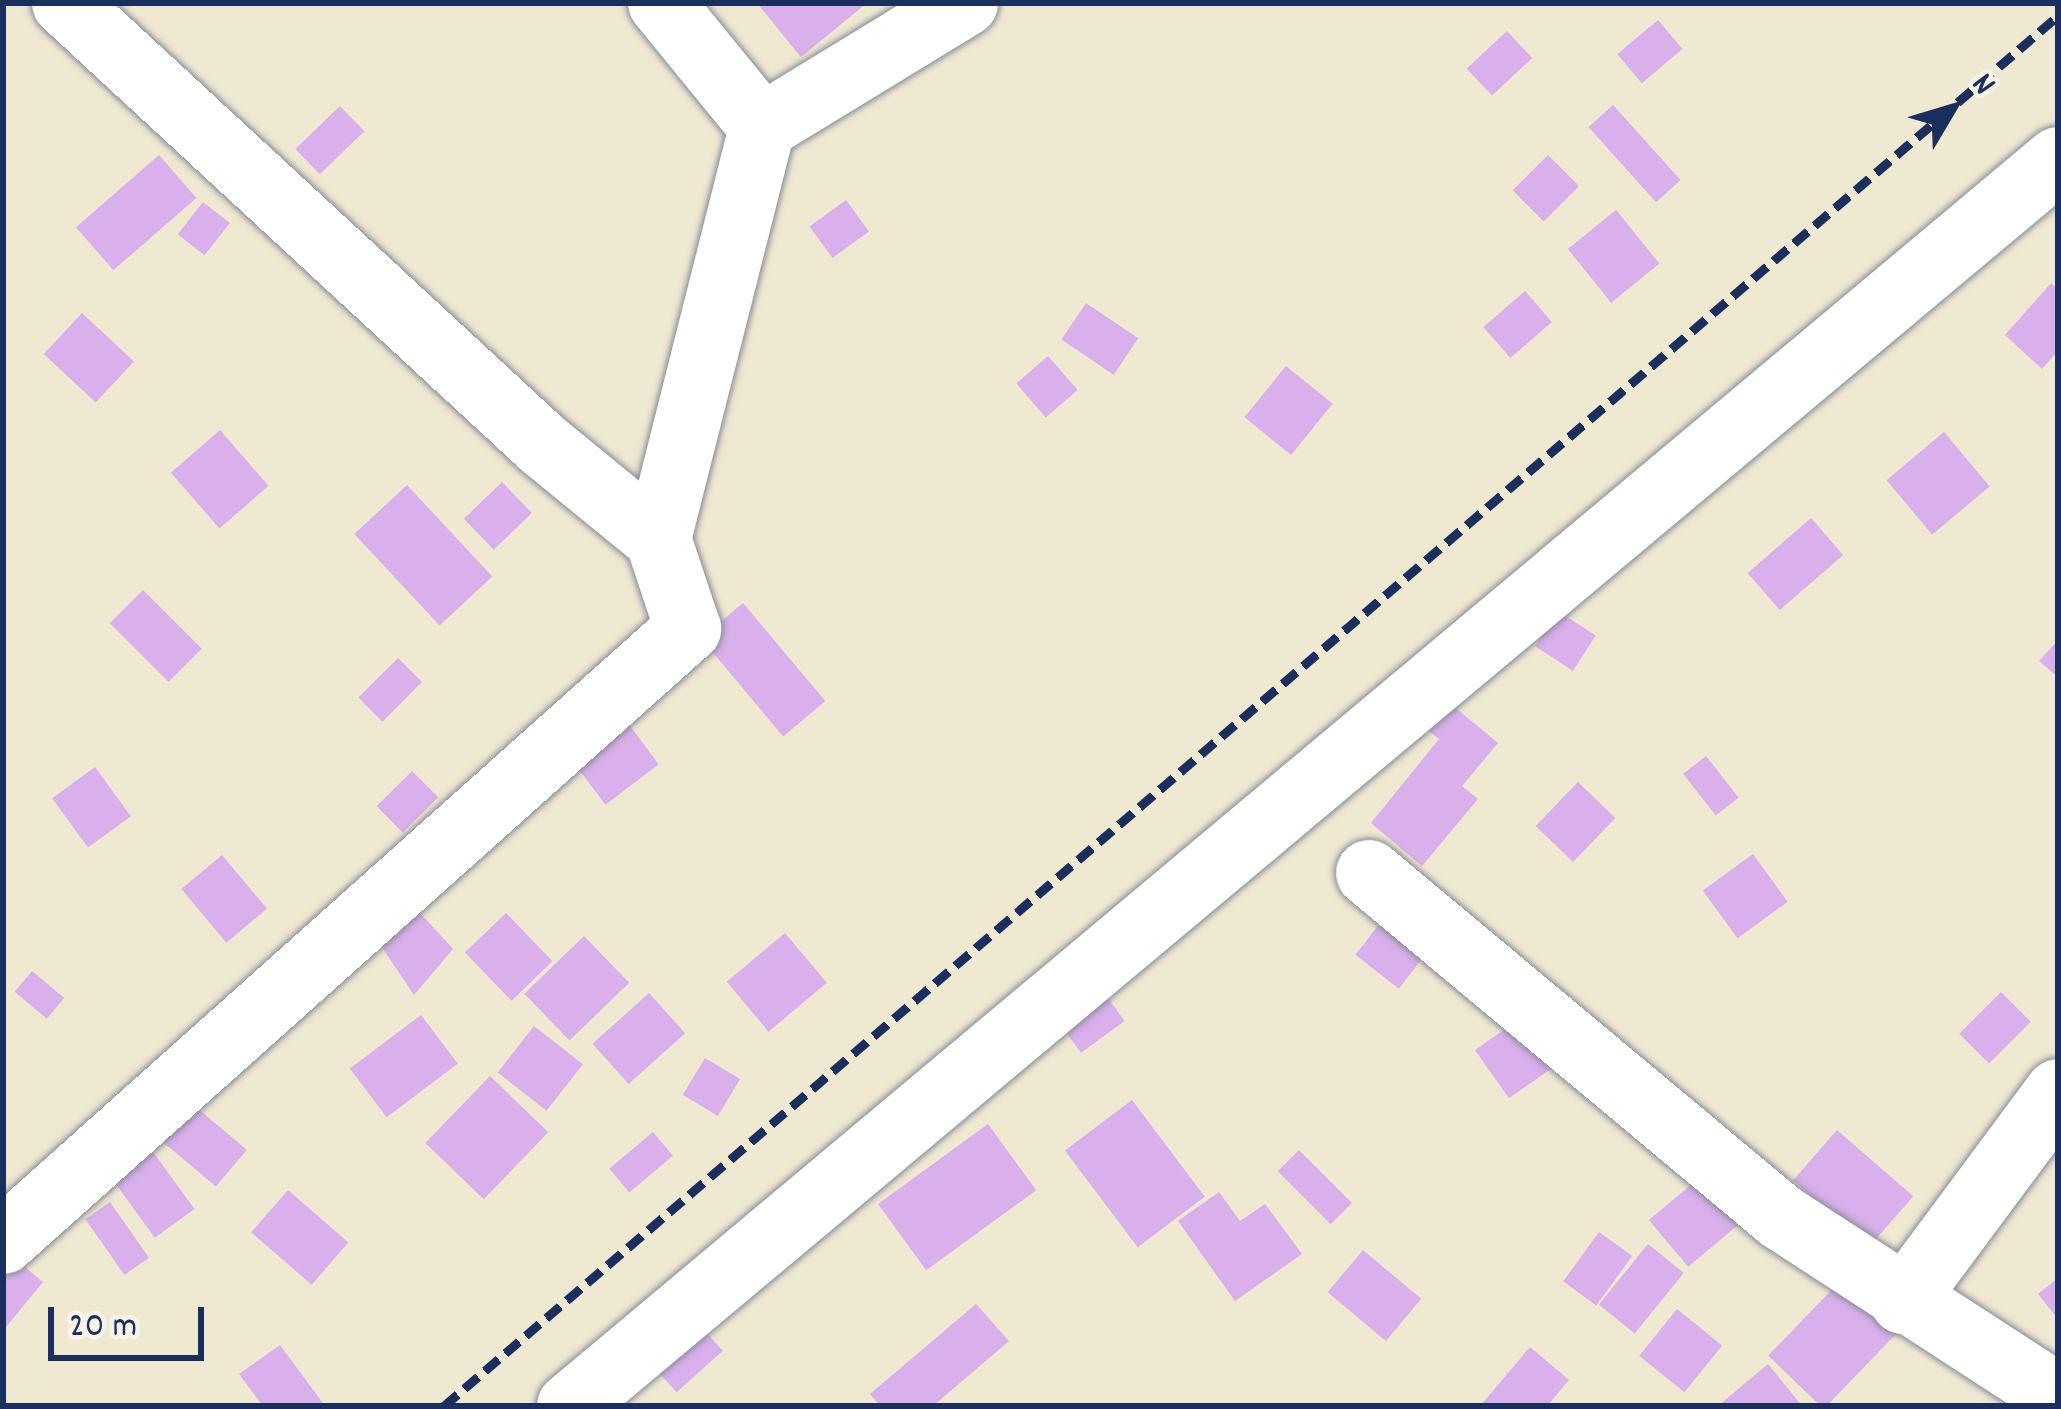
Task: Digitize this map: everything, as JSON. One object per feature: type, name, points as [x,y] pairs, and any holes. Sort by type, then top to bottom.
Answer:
[{"type":"street","points":[[3,1241],[688,628],[658,539],[542,444],[64,3]]},
{"type":"street","points":[[661,3],[762,127]]},
{"type":"street","points":[[658,539],[762,127],[965,3]]},
{"type":"street","points":[[569,1406],[2058,160]]},
{"type":"street","points":[[1370,873],[1781,1217],[1903,1301],[2058,1396]]},
{"type":"street","points":[[1903,1301],[2058,1092]]},
{"type":"building","points":[[757,3],[867,3],[801,57]]},
{"type":"building","points":[[1658,20],[1682,49],[1642,83],[1617,54]]},
{"type":"building","points":[[1507,31],[1532,58],[1492,96],[1467,69]]},
{"type":"building","points":[[1613,105],[1681,180],[1656,202],[1588,127]]},
{"type":"building","points":[[340,106],[364,131],[320,174],[295,149]]},
{"type":"building","points":[[159,155],[196,198],[113,270],[76,227]]},
{"type":"building","points":[[1548,155],[1579,186],[1544,221],[1513,190]]},
{"type":"building","points":[[846,200],[869,232],[833,258],[810,226]]},
{"type":"building","points":[[203,202],[230,223],[205,255],[178,234]]},
{"type":"building","points":[[1616,210],[1659,264],[1611,303],[1568,249]]},
{"type":"building","points":[[2051,283],[2058,289],[2058,351],[2042,369],[2005,335]]},
{"type":"building","points":[[1525,291],[1552,322],[1510,358],[1483,327]]},
{"type":"building","points":[[1086,303],[1138,338],[1114,375],[1061,339]]},
{"type":"building","points":[[82,313],[134,361],[96,402],[44,354]]},
{"type":"building","points":[[1048,356],[1078,390],[1046,418],[1016,384]]},
{"type":"building","points":[[1286,366],[1333,404],[1291,455],[1244,417]]},
{"type":"building","points":[[220,430],[269,486],[219,528],[171,473]]},
{"type":"building","points":[[1944,432],[1990,486],[1932,535],[1887,480]]},
{"type":"building","points":[[502,482],[532,513],[494,550],[464,519]]},
{"type":"building","points":[[407,485],[492,576],[440,626],[354,534]]},
{"type":"building","points":[[1811,518],[1843,555],[1780,610],[1748,573]]},
{"type":"building","points":[[143,590],[202,649],[168,682],[110,623]]},
{"type":"building","points":[[743,603],[825,701],[783,736],[701,638]]},
{"type":"building","points":[[1558,611],[1596,636],[1573,671],[1535,646]]},
{"type":"building","points":[[2058,640],[2058,677],[2039,661]]},
{"type":"building","points":[[398,658],[422,682],[382,722],[358,698]]},
{"type":"building","points":[[1446,700],[1498,743],[1462,786],[1478,799],[1422,866],[1371,823],[1439,739],[1423,726]]},
{"type":"building","points":[[630,726],[659,764],[605,805],[576,766]]},
{"type":"building","points":[[1706,756],[1739,798],[1716,816],[1683,774]]},
{"type":"building","points":[[95,767],[131,816],[88,848],[52,798]]},
{"type":"building","points":[[412,771],[438,797],[403,833],[377,806]]},
{"type":"building","points":[[1578,782],[1615,818],[1573,862],[1536,826]]},
{"type":"building","points":[[1753,854],[1788,902],[1738,938],[1703,890]]},
{"type":"building","points":[[222,855],[267,909],[226,943],[181,889]]},
{"type":"building","points":[[412,904],[453,949],[414,995],[373,934]]},
{"type":"building","points":[[506,913],[553,961],[512,1001],[465,953]]},
{"type":"building","points":[[1388,913],[1431,947],[1399,989],[1355,955]]},
{"type":"building","points":[[785,933],[827,983],[769,1032],[727,982]]},
{"type":"building","points":[[584,936],[629,983],[569,1040],[524,994]]},
{"type":"building","points":[[32,971],[64,998],[47,1019],[15,992]]},
{"type":"building","points":[[1097,983],[1125,1021],[1081,1053],[1053,1015]]},
{"type":"building","points":[[2001,992],[2031,1022],[1989,1063],[1959,1034]]},
{"type":"building","points":[[649,993],[685,1033],[629,1084],[593,1044]]},
{"type":"building","points":[[421,1015],[458,1064],[387,1117],[350,1069]]},
{"type":"building","points":[[1525,1015],[1559,1063],[1509,1098],[1475,1050]]},
{"type":"building","points":[[534,1026],[583,1064],[547,1111],[498,1072]]},
{"type":"building","points":[[705,1058],[740,1079],[718,1116],[683,1095]]},
{"type":"building","points":[[490,1076],[548,1132],[484,1199],[425,1143]]},
{"type":"building","points":[[184,1097],[247,1150],[216,1186],[153,1134]]},
{"type":"building","points":[[1132,1100],[1205,1197],[1138,1247],[1065,1151]]},
{"type":"building","points":[[988,1124],[1036,1190],[926,1270],[878,1204]]},
{"type":"building","points":[[1837,1130],[1913,1196],[1869,1247],[1793,1181]]},
{"type":"building","points":[[653,1132],[673,1156],[629,1192],[609,1169]]},
{"type":"building","points":[[148,1145],[194,1209],[155,1238],[108,1174]]},
{"type":"building","points":[[1299,1150],[1352,1203],[1331,1224],[1278,1171]]},
{"type":"building","points":[[1711,1168],[1750,1215],[1688,1267],[1649,1220]]},
{"type":"building","points":[[288,1190],[348,1242],[312,1285],[251,1232]]},
{"type":"building","points":[[1219,1192],[1240,1221],[1265,1204],[1302,1254],[1235,1301],[1178,1221]]},
{"type":"building","points":[[110,1202],[149,1258],[124,1275],[85,1219]]},
{"type":"building","points":[[1599,1232],[1632,1256],[1596,1305],[1563,1281]]},
{"type":"building","points":[[1648,1244],[1684,1273],[1635,1334],[1599,1305]]},
{"type":"building","points":[[3,1249],[43,1282],[6,1327],[3,1325]]},
{"type":"building","points":[[1363,1250],[1421,1299],[1386,1341],[1328,1292]]},
{"type":"building","points":[[1846,1275],[1901,1328],[1827,1406],[1820,1406],[1768,1356]]},
{"type":"building","points":[[2058,1278],[2058,1319],[2038,1294]]},
{"type":"building","points":[[976,1304],[1009,1341],[933,1406],[880,1406],[870,1394]]},
{"type":"building","points":[[1677,1309],[1722,1346],[1684,1392],[1639,1356]]},
{"type":"building","points":[[696,1321],[723,1351],[677,1392],[650,1362]]},
{"type":"building","points":[[280,1345],[325,1406],[263,1406],[239,1374]]},
{"type":"building","points":[[1530,1347],[1569,1380],[1547,1406],[1480,1406]]},
{"type":"building","points":[[1768,1364],[1802,1406],[1718,1406]]},
{"type":"railway","points":[[444,1406],[2058,16]]}]
